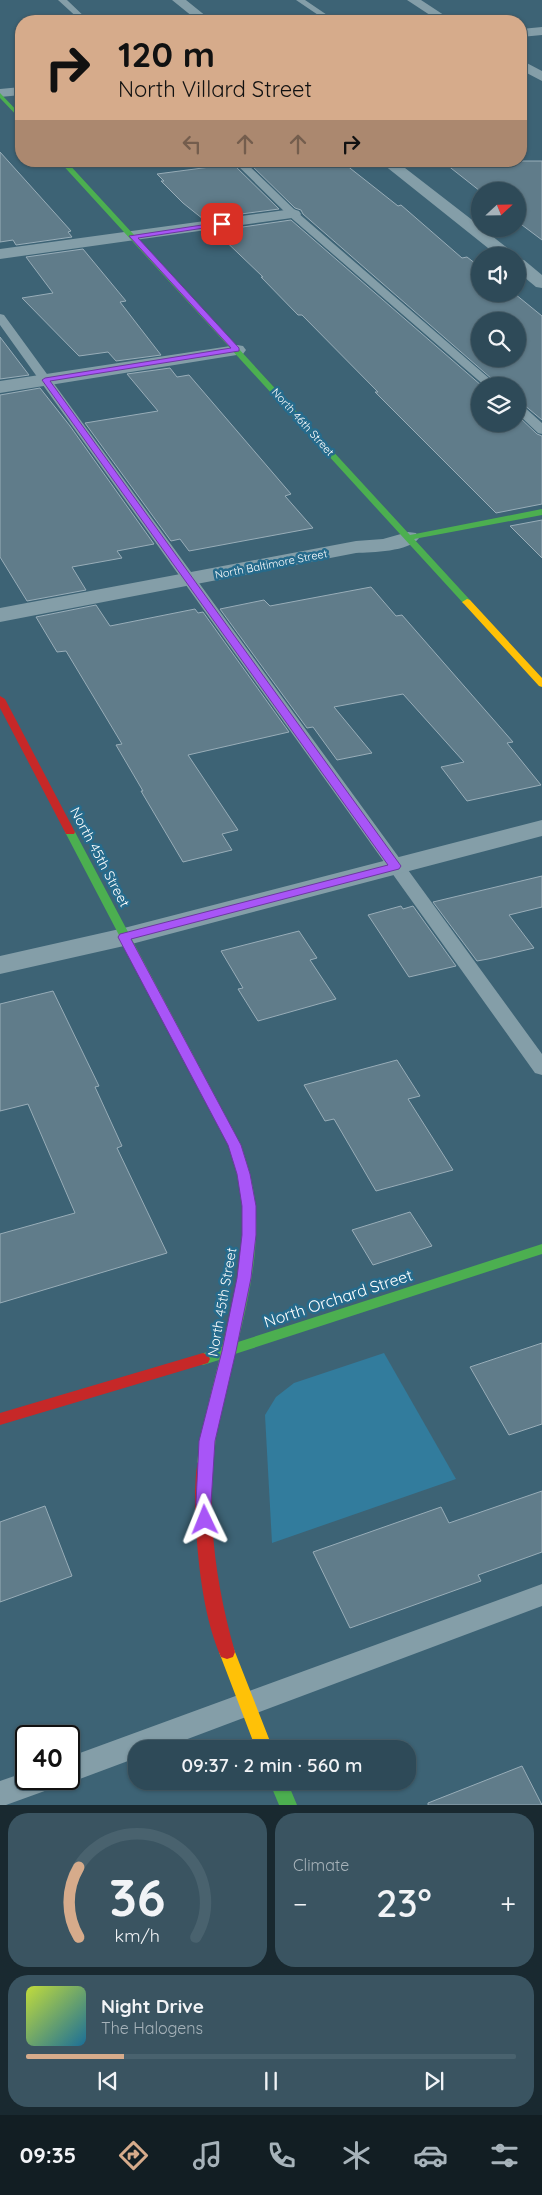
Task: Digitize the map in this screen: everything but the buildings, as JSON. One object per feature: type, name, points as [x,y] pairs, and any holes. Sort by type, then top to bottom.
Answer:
[{"type":"street","points":[[178,0],[198,15]]},
{"type":"street","points":[[413,0],[437,15]]},
{"type":"street","points":[[527,32],[542,31]]},
{"type":"street","points":[[527,68],[542,77]]},
{"type":"street","points":[[0,94],[15,92]]},
{"type":"street","points":[[0,94],[15,111]]},
{"type":"street","name":"North 46th Street","points":[[68,167],[542,684]]},
{"type":"street","points":[[394,167],[496,247]]},
{"type":"street","points":[[0,254],[293,214]]},
{"type":"street","points":[[526,270],[542,283]]},
{"type":"street","points":[[0,387],[237,350]]},
{"type":"street","name":"North Baltimore Street","points":[[0,615],[356,548],[385,545],[408,538],[542,512]]},
{"type":"street","name":"North 45th Street","points":[[0,699],[235,1145],[243,1174],[249,1206],[249,1235],[244,1278],[229,1351],[207,1441],[203,1503],[208,1569],[224,1643],[261,1740]]},
{"type":"street","points":[[0,965],[124,937],[542,828]]},
{"type":"street","name":"North Orchard Street","points":[[0,1419],[229,1351],[542,1249]]},
{"type":"street","points":[[282,1790],[288,1805]]},
{"type":"lane","points":[[62,0],[78,15]]},
{"type":"lane","points":[[300,0],[323,15]]},
{"type":"lane","points":[[244,167],[293,214],[482,377]]},
{"type":"lane","points":[[0,317],[542,1068]]},
{"type":"lane","points":[[526,415],[542,430]]},
{"type":"lane","points":[[80,1766],[542,1595]]},
{"type":"lane","points":[[0,1794],[15,1789]]},
{"type":"shaded area","points":[[384,1353],[456,1479],[272,1543],[265,1415],[276,1397],[294,1383]]},
{"type":"traffic: fast","points":[[0,95],[15,111]]},
{"type":"traffic: fast","points":[[68,167],[467,602]]},
{"type":"traffic: fast","points":[[408,538],[542,512]]},
{"type":"traffic: fast","points":[[70,832],[235,1145],[246,1184],[249,1208],[249,1241],[245,1273],[240,1304],[216,1398],[205,1462]]},
{"type":"traffic: fast","points":[[203,1359],[542,1249]]},
{"type":"traffic: fast","points":[[282,1790],[288,1805]]},
{"type":"traffic: slow","points":[[467,602],[542,684]]},
{"type":"traffic: slow","points":[[227,1652],[261,1740]]},
{"type":"traffic: jam","points":[[0,699],[70,832]]},
{"type":"traffic: jam","points":[[0,1419],[203,1359]]},
{"type":"traffic: jam","points":[[205,1462],[203,1509],[206,1558],[220,1629],[227,1652]]},
{"type":"route","points":[[205,1520],[203,1503],[207,1441],[229,1351],[244,1278],[249,1235],[249,1206],[235,1145],[124,937],[395,866],[45,380],[237,350],[133,236],[222,224]]}]
